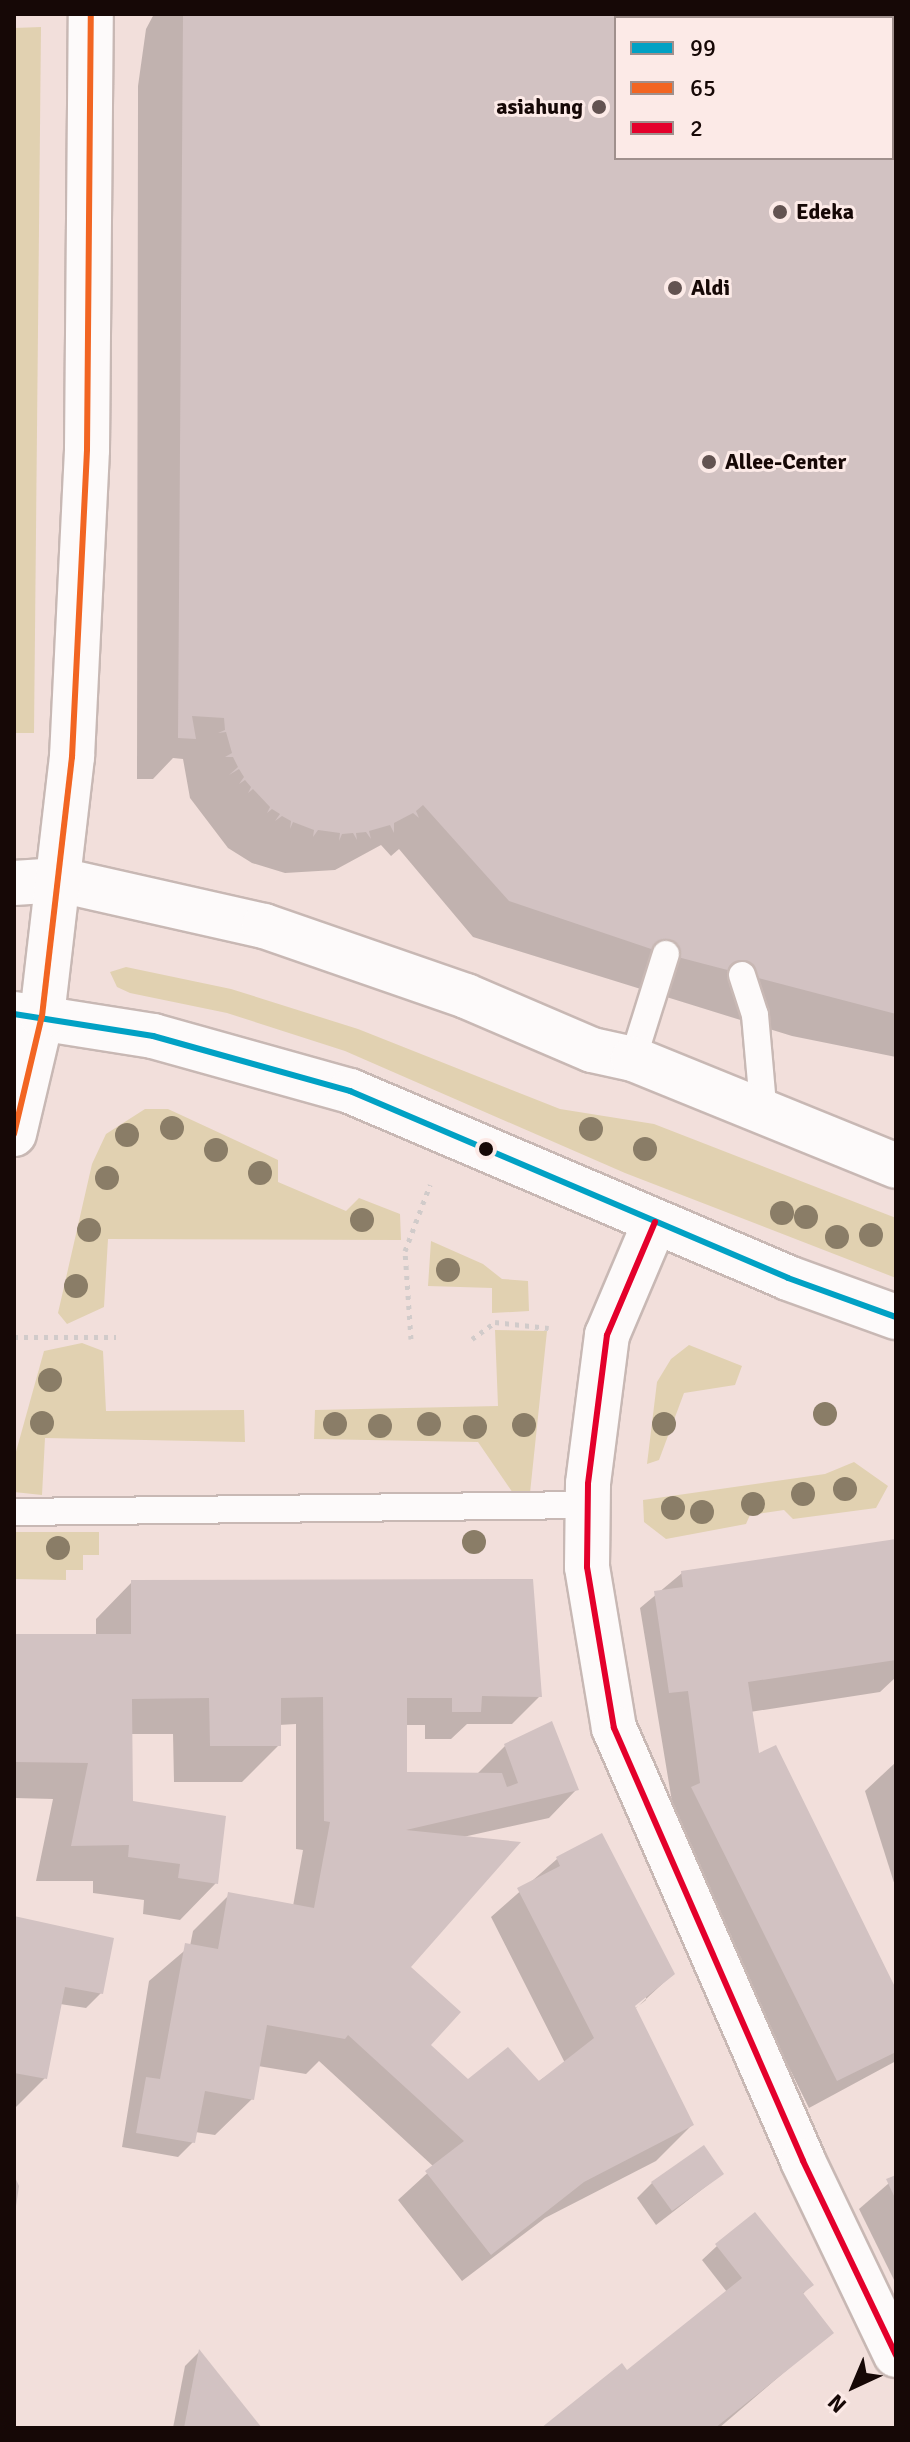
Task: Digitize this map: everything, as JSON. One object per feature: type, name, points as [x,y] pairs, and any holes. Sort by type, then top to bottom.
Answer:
[{"type":"street","points":[[14,1134],[28,1015],[60,880],[87,449],[91,14]]},
{"type":"street","points":[[14,883],[60,880],[264,926],[466,996],[592,1050],[633,1059],[764,1116],[896,1166]]},
{"type":"street","points":[[28,1015],[266,1064],[451,1131],[655,1222],[896,1317]]},
{"type":"street","points":[[655,1222],[607,1335],[587,1505],[589,1582],[614,1728],[803,2161],[896,2355]]},
{"type":"lane","points":[[633,1059],[666,954]]},
{"type":"lane","points":[[742,975],[755,1015],[764,1116]]},
{"type":"lane","points":[[14,1512],[587,1505]]},
{"type":"path","points":[[411,1339],[405,1251],[451,1131]]},
{"type":"path","points":[[472,1339],[495,1322],[607,1335]]},
{"type":"path","points":[[14,1337],[116,1337]]},
{"type":"shaded area","points":[[41,27],[34,733],[14,733],[14,28]]},
{"type":"shaded area","points":[[126,967],[231,989],[358,1029],[560,1109],[654,1124],[896,1218],[896,1278],[625,1173],[345,1051],[227,1013],[130,993],[117,987],[110,972]]},
{"type":"shaded area","points":[[145,1109],[168,1109],[278,1160],[278,1182],[346,1211],[359,1198],[400,1214],[401,1240],[108,1239],[104,1307],[67,1324],[58,1313],[92,1164],[106,1134]]},
{"type":"shaded area","points":[[431,1241],[483,1264],[502,1279],[528,1281],[529,1311],[492,1313],[492,1288],[428,1286]]},
{"type":"shaded area","points":[[495,1330],[547,1331],[530,1493],[513,1493],[478,1442],[314,1439],[315,1410],[498,1406]]},
{"type":"shaded area","points":[[82,1343],[103,1351],[106,1411],[244,1410],[245,1442],[45,1438],[42,1495],[14,1492],[14,1459],[44,1351]]},
{"type":"shaded area","points":[[689,1345],[742,1366],[735,1385],[684,1393],[659,1460],[647,1464],[657,1382],[671,1359]]},
{"type":"shaded area","points":[[854,1462],[888,1486],[876,1508],[793,1519],[784,1510],[750,1515],[746,1524],[666,1539],[644,1522],[643,1500],[825,1474]]},
{"type":"shaded area","points":[[14,1532],[99,1532],[99,1555],[83,1555],[83,1570],[66,1570],[66,1580],[14,1579]]},
{"type":"building","points":[[183,14],[896,14],[896,1014],[666,954],[509,901],[423,805],[416,811],[419,818],[413,813],[394,823],[394,833],[390,825],[369,831],[371,839],[366,832],[356,833],[357,840],[353,833],[342,834],[339,841],[340,833],[318,830],[313,837],[314,830],[293,822],[290,829],[291,821],[282,816],[275,821],[280,814],[272,809],[267,813],[270,807],[253,789],[248,793],[251,787],[245,780],[239,784],[244,777],[239,769],[229,775],[238,767],[233,757],[225,757],[232,753],[226,732],[218,733],[225,730],[224,718],[192,716],[196,739],[178,738]]},
{"type":"building","points":[[896,1539],[896,1660],[748,1682],[759,1753],[776,1745],[896,1989],[896,2052],[837,2081],[691,1787],[700,1783],[688,1691],[669,1693],[654,1591],[683,1587],[681,1571]]},
{"type":"building","points":[[533,1579],[542,1697],[482,1696],[481,1712],[452,1712],[452,1698],[407,1698],[407,1772],[502,1773],[507,1787],[518,1783],[504,1744],[552,1721],[579,1790],[406,1830],[521,1842],[411,1967],[461,2012],[431,2045],[468,2079],[508,2047],[539,2081],[594,2038],[517,1888],[560,1866],[556,1857],[602,1833],[675,1974],[635,2006],[694,2125],[584,2182],[491,2255],[425,2171],[464,2141],[348,2035],[345,2039],[267,2025],[254,2100],[205,2091],[195,2143],[136,2133],[146,2077],[160,2079],[185,1943],[218,1949],[228,1892],[314,1908],[330,1822],[324,1821],[323,1697],[281,1698],[281,1746],[210,1746],[209,1698],[132,1699],[133,1801],[226,1816],[218,1884],[178,1878],[180,1864],[128,1857],[129,1845],[71,1846],[88,1763],[14,1762],[14,1634],[131,1634],[131,1580]]},
{"type":"building","points":[[14,1916],[114,1938],[103,1994],[65,1987],[47,2079],[14,2073]]},
{"type":"building","points":[[704,2145],[724,2174],[672,2211],[651,2182]]},
{"type":"building","points":[[14,2175],[19,2186],[16,2206],[14,2206]]},
{"type":"building","points":[[896,2175],[896,2200],[886,2179]]},
{"type":"building","points":[[755,2212],[814,2285],[803,2293],[834,2333],[715,2428],[541,2428],[622,2363],[627,2370],[742,2278],[715,2244]]},
{"type":"building","points":[[199,2349],[262,2428],[184,2428]]},
{"type":"transit line","name":"65","points":[[14,1134],[42,1016],[72,757],[87,449],[91,14]]},
{"type":"transit line","name":"99","points":[[14,1014],[153,1036],[350,1091],[788,1278],[896,1317]]},
{"type":"transit line","name":"2","points":[[655,1222],[607,1335],[588,1484],[587,1567],[614,1728],[803,2161],[896,2355]]},
{"type":"place","name":"asiahung","points":[[599,107]]},
{"type":"place","name":"Edeka","points":[[780,212]]},
{"type":"place","name":"Aldi","points":[[675,288]]},
{"type":"place","name":"Allee-Center","points":[[709,462]]}]
